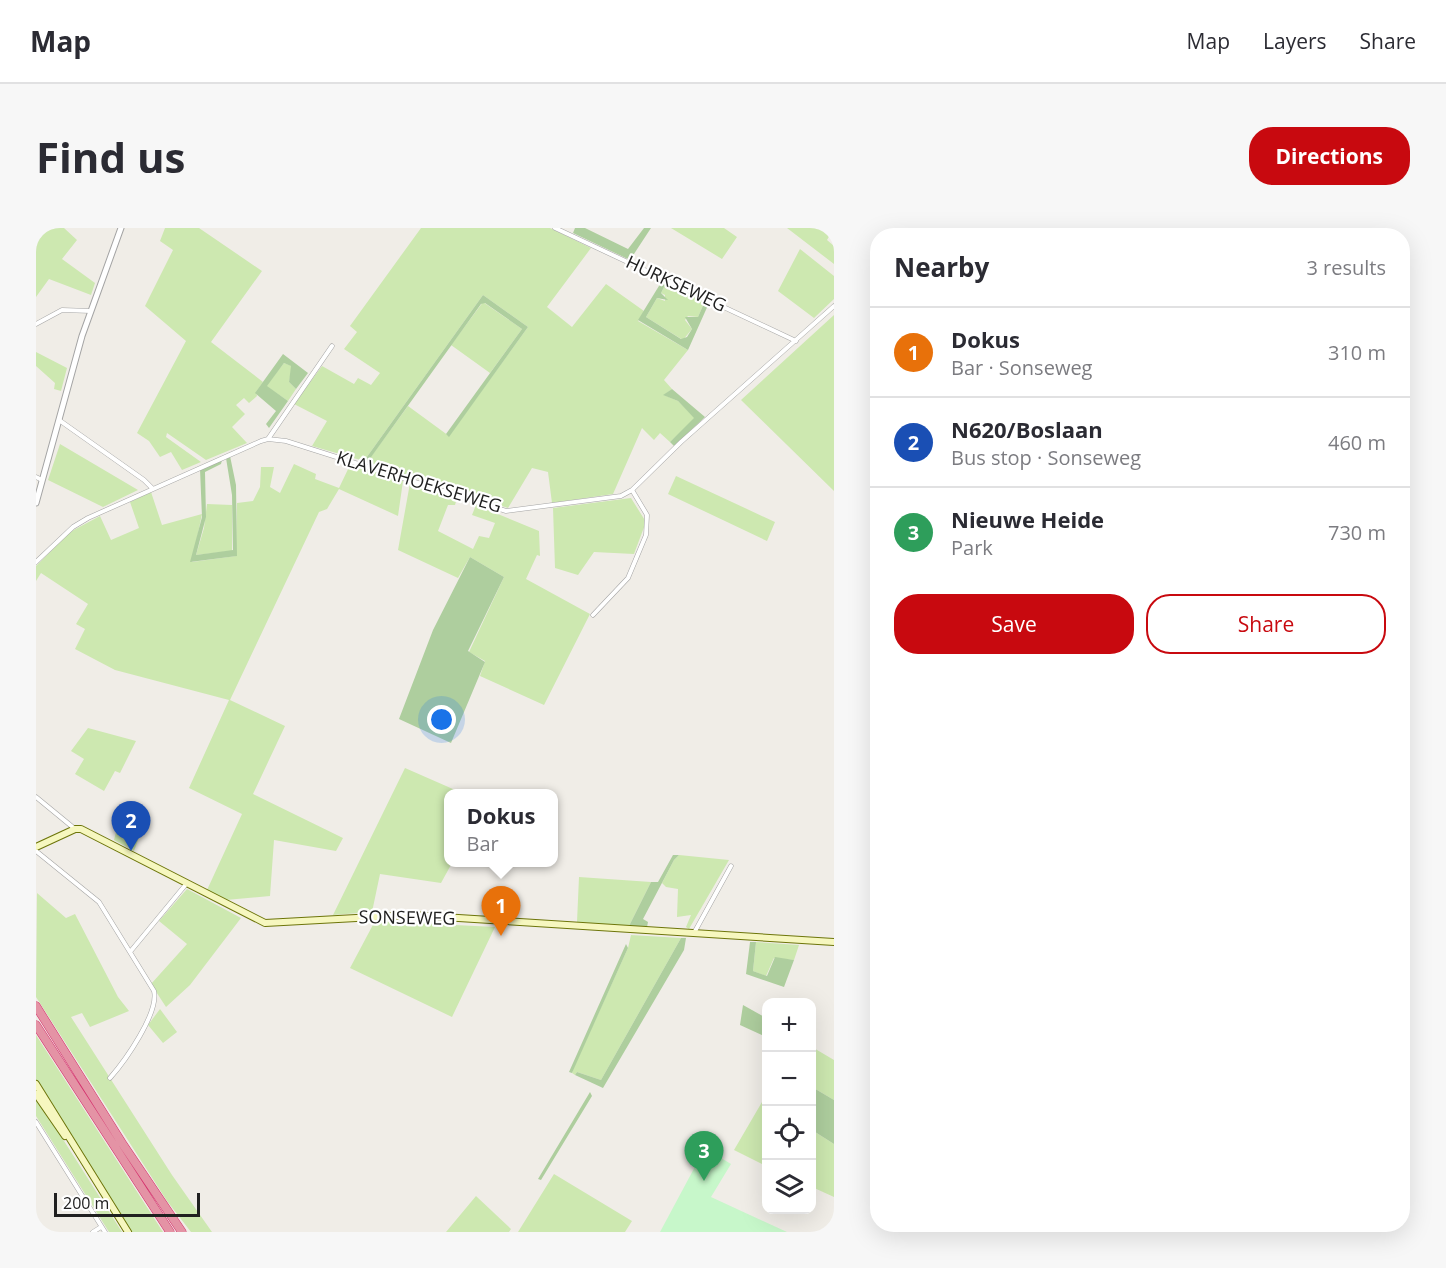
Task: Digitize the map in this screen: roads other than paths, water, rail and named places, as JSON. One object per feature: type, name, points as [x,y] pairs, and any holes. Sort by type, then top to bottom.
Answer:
[{"type":"highway","points":[[36,1006],[122,1143],[182,1232]]},
{"type":"highway","points":[[36,1025],[170,1232]]},
{"type":"main road","points":[[36,849],[75,829]]},
{"type":"main road","name":"SONSEWEG","points":[[75,829],[97,836],[258,921],[273,924],[373,915],[411,915],[834,942]]},
{"type":"main road","points":[[36,1084],[66,1136]]},
{"type":"main road","points":[[36,1094],[128,1232]]},
{"type":"street","points":[[36,503],[91,311],[121,228]]},
{"type":"street","name":"HURKSEWEG","points":[[555,228],[796,341]]},
{"type":"street","name":"KLAVERHOEKSEWEG","points":[[268,439],[286,441],[506,511],[621,496],[632,490],[681,442],[834,306]]},
{"type":"street","points":[[36,324],[62,310],[91,311]]},
{"type":"street","points":[[36,562],[79,522],[268,439],[332,346]]},
{"type":"street","points":[[58,420],[152,488]]},
{"type":"street","points":[[36,477],[42,480]]},
{"type":"street","points":[[593,615],[628,578],[646,535],[647,516],[632,490]]},
{"type":"street","name":"SONSEWEG","points":[[36,797],[75,829]]},
{"type":"street","points":[[36,849],[99,902],[156,999],[134,1045],[110,1078]]},
{"type":"street","points":[[694,934],[731,866]]},
{"type":"street","points":[[130,952],[187,883]]},
{"type":"street","points":[[36,1122],[105,1232]]},
{"type":"street","points":[[36,1227],[39,1232]]},
{"type":"street","points":[[93,1232],[101,1227]]},
{"type":"place","name":"N620/Boslaan","points":[[131,851]]},
{"type":"place","name":"Dokus","points":[[501,936]]},
{"type":"place","name":"Nieuwe Heide","points":[[704,1181]]}]
